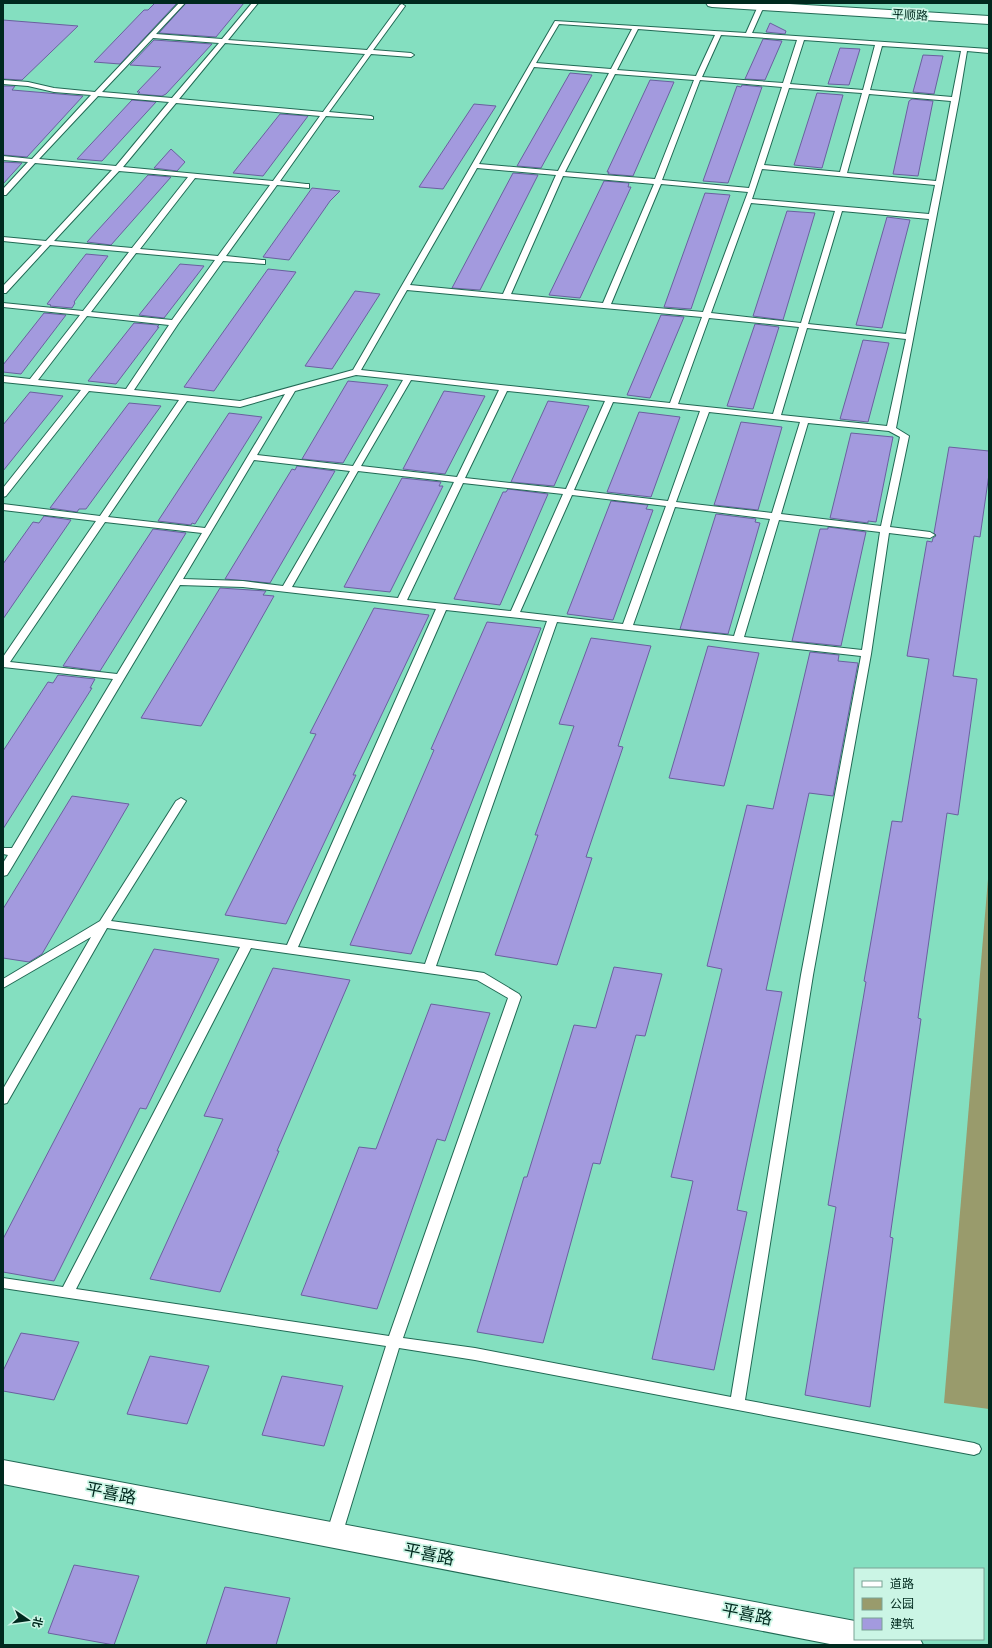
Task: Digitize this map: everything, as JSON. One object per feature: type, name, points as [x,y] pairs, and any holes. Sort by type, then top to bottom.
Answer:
[{"type":"street","name":"平顺路","points":[[712,3],[989,20]]},
{"type":"street","name":"平喜路","points":[[3,1472],[854,1635]]},
{"type":"street","points":[[881,1640],[907,1645]]},
{"type":"lane","points":[[3,193],[98,94],[182,3]]},
{"type":"lane","points":[[3,291],[118,168],[255,3]]},
{"type":"lane","points":[[129,392],[174,323],[402,6]]},
{"type":"lane","points":[[748,35],[762,6]]},
{"type":"lane","points":[[356,372],[557,22],[989,51]]},
{"type":"lane","points":[[506,296],[561,173],[636,27]]},
{"type":"lane","points":[[606,306],[658,182],[698,78],[719,33]]},
{"type":"lane","points":[[152,36],[411,55]]},
{"type":"lane","points":[[673,406],[752,190],[801,38]]},
{"type":"lane","points":[[843,174],[879,44]]},
{"type":"lane","points":[[891,429],[940,183],[964,50]]},
{"type":"lane","points":[[532,65],[956,99]]},
{"type":"lane","points":[[3,82],[28,84],[54,90],[371,118]]},
{"type":"lane","points":[[3,158],[276,182],[306,186]]},
{"type":"lane","points":[[474,166],[752,190]]},
{"type":"lane","points":[[759,167],[940,183]]},
{"type":"lane","points":[[32,382],[193,175]]},
{"type":"lane","points":[[748,201],[933,218]]},
{"type":"lane","points":[[776,417],[839,209]]},
{"type":"lane","points":[[3,239],[262,262]]},
{"type":"lane","points":[[405,287],[706,315],[910,337]]},
{"type":"lane","points":[[3,305],[174,323]]},
{"type":"lane","points":[[3,379],[240,404],[356,372],[891,429],[904,436],[885,530],[866,654],[807,976],[737,1404]]},
{"type":"lane","points":[[286,589],[408,378]]},
{"type":"lane","points":[[3,494],[87,388]]},
{"type":"lane","points":[[401,602],[504,388]]},
{"type":"lane","points":[[3,872],[292,390]]},
{"type":"lane","points":[[120,677],[3,664],[185,398]]},
{"type":"lane","points":[[514,615],[610,400]]},
{"type":"lane","points":[[627,627],[705,410]]},
{"type":"lane","points":[[738,640],[805,420]]},
{"type":"lane","points":[[251,457],[569,492],[930,535]]},
{"type":"lane","points":[[3,507],[208,530]]},
{"type":"lane","points":[[177,582],[243,584],[866,654]]},
{"type":"lane","points":[[291,950],[442,606]]},
{"type":"lane","points":[[429,969],[553,619]]},
{"type":"lane","points":[[3,1100],[104,924],[181,801]]},
{"type":"lane","points":[[3,851],[15,852]]},
{"type":"lane","points":[[3,984],[104,924],[480,976],[515,997],[394,1342],[334,1536]]},
{"type":"lane","points":[[67,1293],[247,944]]},
{"type":"lane","points":[[3,1283],[475,1354],[974,1450]]},
{"type":"green space","points":[[989,867],[989,1409],[944,1403]]},
{"type":"building","points":[[155,3],[177,3],[120,64],[94,62],[144,10],[148,10]]},
{"type":"building","points":[[186,3],[244,3],[216,37],[159,33]]},
{"type":"building","points":[[3,20],[78,26],[22,80],[3,79]]},
{"type":"building","points":[[770,23],[786,31],[785,34],[766,32]]},
{"type":"building","points":[[763,39],[782,41],[765,80],[745,79]]},
{"type":"building","points":[[154,40],[212,44],[166,94],[162,96],[138,94],[140,92],[137,92],[161,67],[130,65]]},
{"type":"building","points":[[840,48],[860,49],[849,85],[828,84]]},
{"type":"building","points":[[923,55],[943,56],[934,94],[913,92]]},
{"type":"building","points":[[570,73],[592,75],[541,168],[517,166]]},
{"type":"building","points":[[650,80],[674,82],[633,176],[608,174],[609,172],[607,172]]},
{"type":"building","points":[[742,85],[762,87],[728,183],[703,181],[737,86],[741,87]]},
{"type":"building","points":[[3,86],[15,86],[12,90],[83,96],[27,157],[3,155]]},
{"type":"building","points":[[817,93],[843,95],[822,168],[794,165]]},
{"type":"building","points":[[912,99],[933,101],[918,176],[893,174],[909,101]]},
{"type":"building","points":[[132,100],[156,102],[102,161],[77,159]]},
{"type":"building","points":[[474,104],[496,106],[443,189],[419,187]]},
{"type":"building","points":[[280,114],[308,116],[263,176],[233,173]]},
{"type":"building","points":[[171,149],[185,162],[177,171],[154,168]]},
{"type":"building","points":[[3,162],[22,163],[3,184]]},
{"type":"building","points":[[513,173],[538,175],[480,290],[452,288]]},
{"type":"building","points":[[148,175],[171,177],[111,245],[87,242]]},
{"type":"building","points":[[604,181],[629,183],[628,187],[631,187],[580,298],[549,295]]},
{"type":"building","points":[[312,188],[340,191],[330,201],[289,260],[263,257]]},
{"type":"building","points":[[705,193],[730,195],[691,309],[664,307]]},
{"type":"building","points":[[787,211],[815,213],[783,320],[753,316]]},
{"type":"building","points":[[887,217],[910,220],[882,328],[856,325]]},
{"type":"building","points":[[86,254],[108,256],[74,302],[75,303],[72,308],[50,306],[51,305],[47,304]]},
{"type":"building","points":[[180,264],[204,266],[164,318],[139,315]]},
{"type":"building","points":[[268,269],[296,272],[214,391],[184,387]]},
{"type":"building","points":[[355,291],[380,294],[332,369],[305,366]]},
{"type":"building","points":[[44,313],[66,315],[21,374],[3,372],[3,365]]},
{"type":"building","points":[[661,315],[684,317],[650,398],[627,395]]},
{"type":"building","points":[[134,323],[159,325],[157,327],[159,327],[116,384],[88,381]]},
{"type":"building","points":[[755,324],[779,327],[753,409],[727,406]]},
{"type":"building","points":[[863,340],[889,343],[868,422],[840,419]]},
{"type":"building","points":[[348,381],[388,385],[343,463],[302,459]]},
{"type":"building","points":[[444,391],[485,396],[445,474],[403,469]]},
{"type":"building","points":[[30,392],[63,396],[3,471],[3,425]]},
{"type":"building","points":[[548,401],[589,406],[554,486],[511,482]]},
{"type":"building","points":[[129,403],[161,406],[86,509],[79,509],[77,512],[50,508]]},
{"type":"building","points":[[639,412],[680,417],[651,497],[607,492]]},
{"type":"building","points":[[229,413],[262,417],[195,524],[192,523],[191,525],[158,521]]},
{"type":"building","points":[[741,422],[782,427],[758,510],[714,505]]},
{"type":"building","points":[[851,433],[893,437],[876,522],[868,521],[868,523],[830,518]]},
{"type":"building","points":[[949,447],[989,451],[989,474],[980,537],[974,536],[953,676],[977,679],[958,815],[947,813],[918,1018],[921,1019],[890,1237],[893,1238],[870,1407],[805,1395],[836,1207],[828,1205],[866,982],[864,981],[892,821],[902,822],[929,659],[907,656],[927,541],[932,542],[933,538],[936,536],[934,533]]},
{"type":"building","points":[[297,466],[335,471],[270,583],[225,579],[292,469],[295,470]]},
{"type":"building","points":[[402,478],[441,482],[439,486],[443,486],[390,592],[344,587]]},
{"type":"building","points":[[508,489],[548,494],[500,605],[454,599],[503,492],[506,492]]},
{"type":"building","points":[[611,501],[648,505],[646,509],[653,510],[613,620],[567,614]]},
{"type":"building","points":[[716,514],[756,519],[755,522],[760,523],[728,634],[680,629]]},
{"type":"building","points":[[44,516],[71,520],[3,619],[3,564],[33,522],[39,523]]},
{"type":"building","points":[[828,527],[866,532],[841,646],[792,641],[820,529],[828,529]]},
{"type":"building","points":[[153,529],[186,533],[100,671],[63,666]]},
{"type":"building","points":[[220,588],[266,591],[263,595],[274,596],[201,726],[141,718]]},
{"type":"building","points":[[374,608],[429,615],[353,775],[356,775],[286,924],[225,915],[316,734],[310,733]]},
{"type":"building","points":[[487,622],[541,628],[411,954],[350,945],[434,750],[431,749]]},
{"type":"building","points":[[591,638],[651,646],[618,746],[623,747],[586,857],[592,858],[557,965],[495,955],[538,835],[535,835],[574,726],[559,724]]},
{"type":"building","points":[[708,646],[759,653],[724,786],[669,778]]},
{"type":"building","points":[[810,652],[839,655],[838,661],[858,663],[833,796],[809,793],[766,990],[782,992],[737,1210],[747,1212],[714,1370],[652,1359],[693,1181],[671,1177],[722,969],[707,966],[747,805],[773,809]]},
{"type":"building","points":[[58,675],[95,679],[90,688],[92,688],[3,829],[3,751],[48,682],[53,683]]},
{"type":"building","points":[[72,796],[129,804],[42,954],[29,962],[3,958],[3,909]]},
{"type":"building","points":[[154,949],[219,959],[146,1109],[140,1108],[54,1281],[3,1272],[3,1239]]},
{"type":"building","points":[[614,967],[662,974],[645,1036],[636,1035],[600,1164],[593,1163],[543,1343],[477,1332],[524,1177],[527,1177],[574,1025],[596,1028]]},
{"type":"building","points":[[273,968],[350,980],[277,1151],[279,1151],[220,1292],[150,1279],[223,1119],[204,1116]]},
{"type":"building","points":[[431,1004],[490,1013],[445,1141],[437,1139],[377,1309],[301,1295],[359,1147],[376,1149]]},
{"type":"building","points":[[21,1333],[79,1342],[54,1400],[3,1391],[3,1371]]},
{"type":"building","points":[[150,1356],[209,1366],[187,1424],[127,1414]]},
{"type":"building","points":[[282,1376],[343,1386],[324,1446],[262,1435]]},
{"type":"building","points":[[74,1565],[139,1576],[114,1645],[48,1633]]},
{"type":"building","points":[[225,1587],[290,1598],[276,1645],[206,1645]]}]
